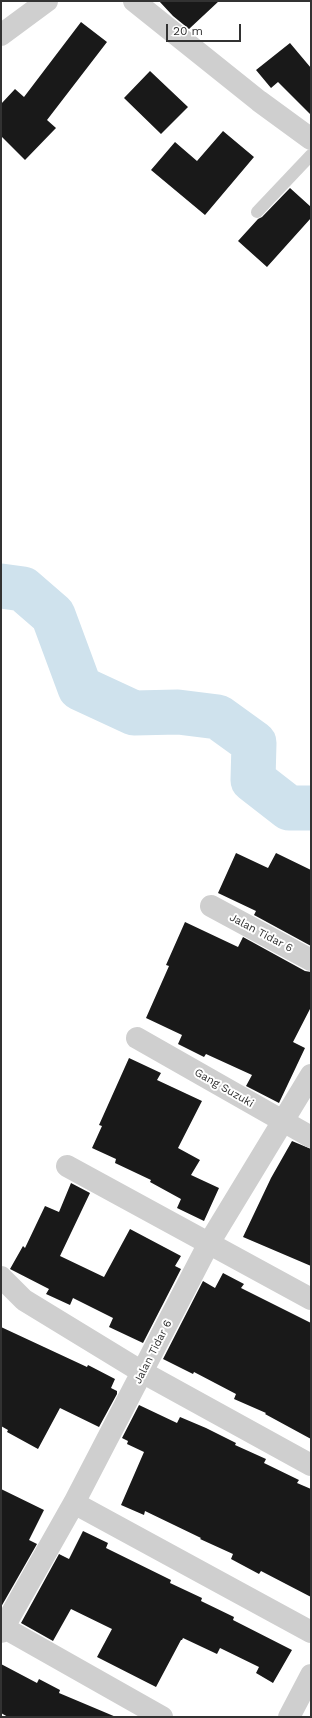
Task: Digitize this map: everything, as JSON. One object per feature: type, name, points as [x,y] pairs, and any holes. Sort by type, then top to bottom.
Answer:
[{"type":"street","points":[[1,35],[47,1]]},
{"type":"street","points":[[140,3],[259,101],[307,130]]},
{"type":"street","name":"Jalan Tidar 6","points":[[211,906],[311,960]]},
{"type":"street","name":"Gang Suzuki","points":[[137,1038],[311,1137]]},
{"type":"street","name":"Jalan Tidar 6","points":[[2,1628],[74,1503],[209,1243],[311,1075]]},
{"type":"street","points":[[66,1166],[311,1299]]},
{"type":"street","points":[[1,1276],[24,1300],[142,1372],[311,1465]]},
{"type":"street","points":[[74,1503],[311,1632]]},
{"type":"street","points":[[2,1628],[162,1717]]},
{"type":"street","points":[[289,1717],[311,1675]]},
{"type":"lane","points":[[257,212],[311,154]]},
{"type":"building","points":[[159,1],[219,1],[189,29],[173,16]]},
{"type":"building","points":[[81,22],[107,42],[47,120],[56,128],[25,160],[1,136],[1,104],[15,89],[24,97]]},
{"type":"building","points":[[290,43],[311,68],[311,115],[278,82],[271,88],[256,70]]},
{"type":"building","points":[[150,71],[188,107],[161,134],[124,98]]},
{"type":"building","points":[[223,131],[254,157],[205,215],[151,170],[175,142],[197,161]]},
{"type":"building","points":[[290,188],[311,207],[311,218],[267,267],[238,241]]},
{"type":"building","points":[[236,853],[268,868],[276,853],[311,870],[311,946],[254,915],[256,911],[218,893]]},
{"type":"building","points":[[185,922],[238,947],[243,937],[305,971],[311,972],[311,1007],[293,1042],[305,1048],[279,1103],[246,1086],[252,1075],[206,1054],[204,1057],[178,1044],[182,1035],[146,1018],[169,966],[166,965]]},
{"type":"building","points":[[129,1058],[161,1073],[157,1080],[202,1101],[178,1148],[200,1160],[191,1175],[219,1188],[204,1221],[177,1208],[181,1199],[150,1182],[151,1180],[115,1163],[116,1159],[92,1148],[102,1126],[99,1125]]},
{"type":"building","points":[[292,1141],[311,1149],[311,1266],[243,1237],[271,1178]]},
{"type":"building","points":[[71,1183],[90,1193],[60,1256],[104,1277],[130,1229],[181,1256],[175,1266],[181,1269],[143,1343],[109,1327],[113,1318],[73,1298],[70,1305],[46,1294],[49,1289],[10,1269],[23,1246],[25,1248],[45,1206],[59,1212]]},
{"type":"building","points":[[223,1273],[244,1284],[241,1288],[311,1323],[311,1439],[265,1414],[266,1413],[234,1399],[236,1394],[194,1372],[193,1374],[163,1359],[203,1281],[215,1288]]},
{"type":"building","points":[[1,1327],[87,1367],[88,1365],[115,1379],[111,1388],[117,1391],[117,1394],[99,1427],[60,1408],[38,1449],[7,1432],[8,1430],[1,1426]]},
{"type":"building","points":[[139,1405],[177,1423],[180,1417],[206,1428],[236,1443],[235,1445],[266,1459],[264,1463],[299,1480],[297,1483],[311,1489],[311,1597],[261,1571],[259,1574],[231,1559],[233,1554],[200,1539],[201,1538],[145,1511],[144,1515],[121,1505],[144,1452],[127,1444],[128,1441],[122,1438]]},
{"type":"building","points":[[1,1489],[44,1510],[29,1540],[37,1544],[1,1607]]},
{"type":"building","points":[[83,1531],[108,1543],[106,1548],[171,1580],[170,1583],[202,1598],[201,1601],[234,1617],[233,1620],[292,1650],[273,1683],[256,1673],[259,1667],[220,1648],[217,1654],[183,1638],[156,1687],[97,1657],[112,1629],[71,1609],[53,1641],[21,1623],[59,1554],[69,1559]]},
{"type":"building","points":[[1,1664],[37,1683],[39,1679],[60,1690],[59,1693],[116,1717],[8,1717],[1,1713]]},
{"type":"waterway","points":[[1,586],[23,589],[53,615],[80,688],[134,713],[178,712],[218,717],[254,743],[253,780],[289,808],[311,808]]}]
